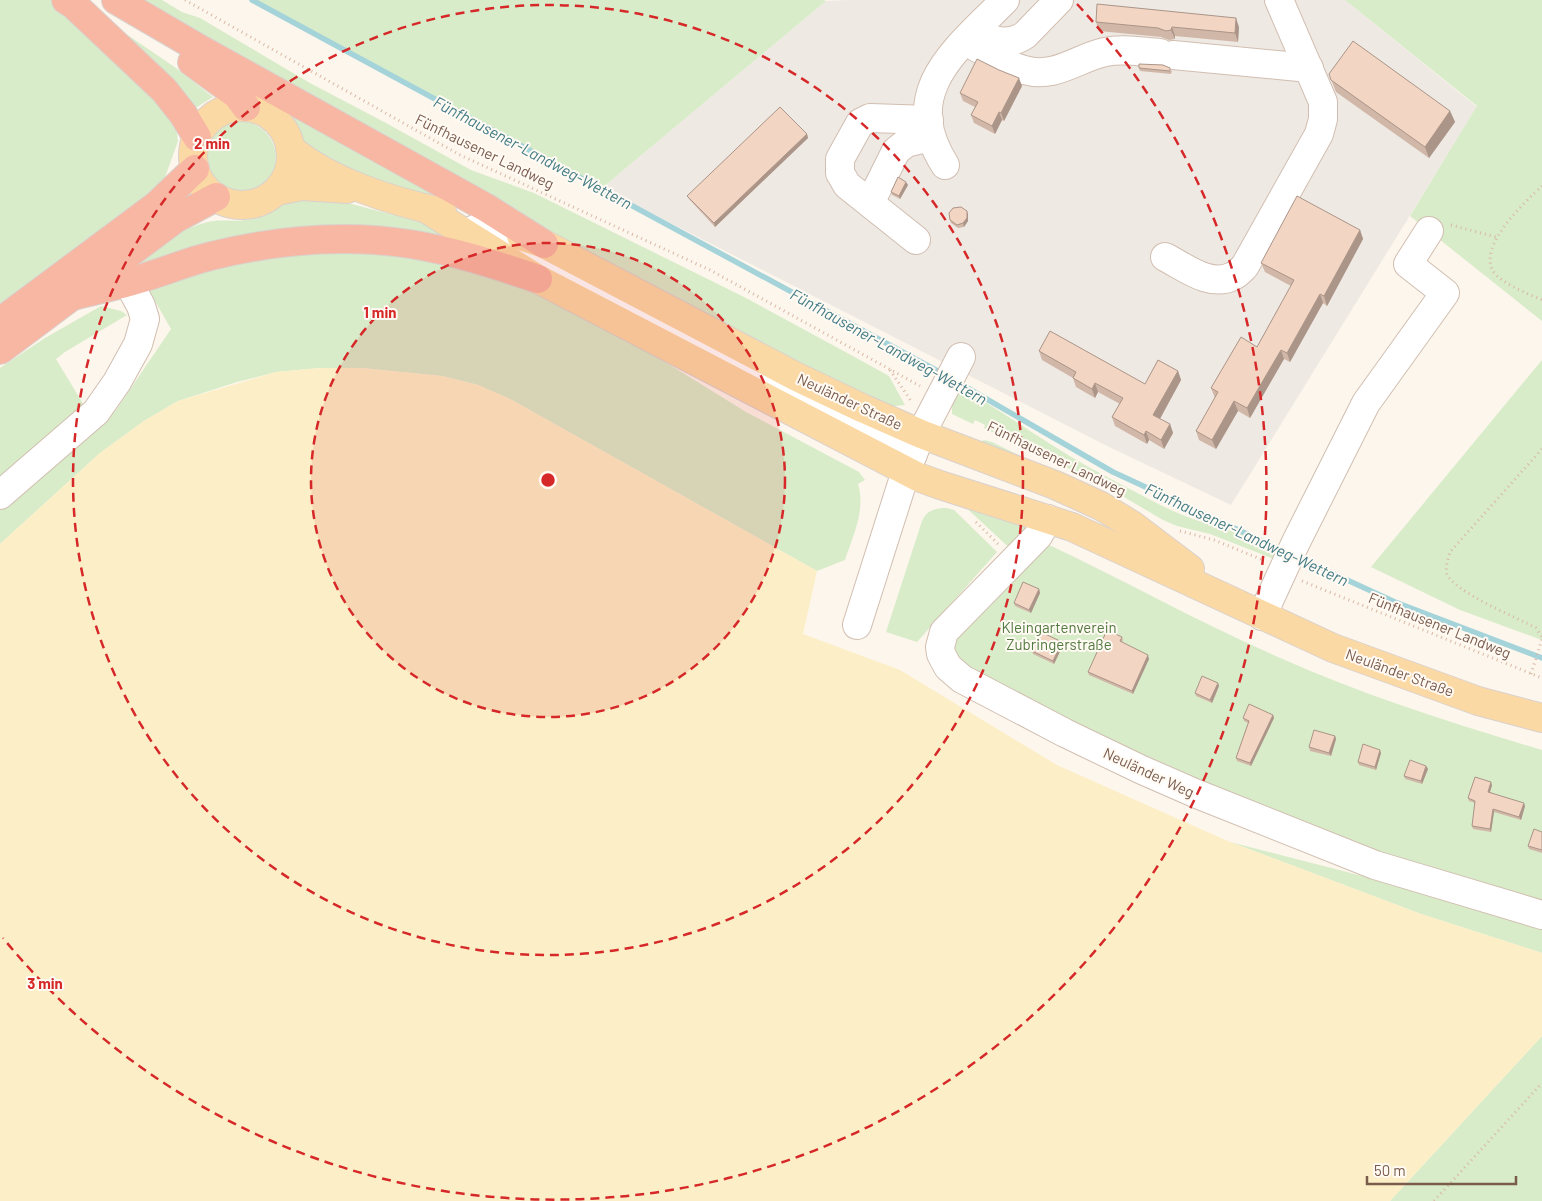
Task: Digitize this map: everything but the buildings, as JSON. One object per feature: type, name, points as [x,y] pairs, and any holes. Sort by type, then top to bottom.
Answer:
[{"type":"highway","points":[[66,0],[74,5],[164,90],[183,114],[197,137]]},
{"type":"highway","points":[[93,0],[200,66],[237,95],[246,107]]},
{"type":"highway","points":[[116,0],[200,50],[485,207],[544,244]]},
{"type":"highway","points":[[0,322],[157,205],[195,169]]},
{"type":"highway","points":[[0,350],[176,219],[216,197]]},
{"type":"highway","points":[[73,296],[128,282],[210,256],[290,242],[331,239],[365,239],[411,244],[456,254],[538,279]]},
{"type":"main road","points":[[216,197],[203,185],[195,169],[193,153],[197,137],[205,124],[216,114],[231,108],[246,107]]},
{"type":"main road","name":"Neuländer Straße","points":[[246,107],[266,114],[275,120],[288,138],[291,160],[289,171],[277,191]]},
{"type":"main road","name":"Neuländer Straße","points":[[290,148],[313,166],[374,193]]},
{"type":"main road","name":"Neuländer Straße","points":[[216,197],[231,204],[248,204],[263,200],[277,191],[290,187],[308,186],[360,190],[481,222],[544,244],[795,376],[913,453],[940,485],[1048,519],[1095,537],[1333,648],[1478,701],[1542,718]]},
{"type":"main road","name":"Neuländer Straße","points":[[425,208],[538,279],[913,453],[1055,485],[1102,506],[1132,525],[1215,588],[1262,616]]},
{"type":"street","points":[[945,165],[938,154],[930,128],[929,97],[933,85],[954,51],[1005,0]]},
{"type":"street","points":[[970,35],[995,41],[1013,41],[1025,35],[1058,0]]},
{"type":"street","points":[[1165,257],[1206,278],[1221,280],[1234,276],[1245,266],[1319,134],[1323,118],[1323,102],[1279,0]]},
{"type":"street","points":[[970,35],[1017,67],[1039,72],[1056,71],[1106,52],[1126,50],[1309,68]]},
{"type":"street","points":[[916,240],[847,185],[840,173],[840,159],[860,123],[870,118],[930,128]]},
{"type":"street","points":[[870,203],[896,150],[930,128]]},
{"type":"street","points":[[425,208],[533,256],[913,453]]},
{"type":"street","points":[[1262,616],[1366,402],[1445,293],[1408,264],[1437,228]]},
{"type":"street","points":[[0,495],[96,412],[117,382],[138,344],[145,319],[141,306],[128,282]]},
{"type":"street","points":[[857,625],[913,453],[950,377]]},
{"type":"street","name":"Neuländer Weg","points":[[1048,519],[1038,536],[944,632],[940,647],[941,654],[948,667],[962,679],[1142,770],[1274,826],[1375,865],[1542,915]]},
{"type":"path","name":"Fünfhausener Landweg","points":[[185,0],[460,155],[710,270],[890,370],[950,377]]},
{"type":"path","points":[[1542,186],[1525,202],[1496,237],[1490,253],[1493,271],[1502,279],[1542,300]]},
{"type":"path","points":[[1437,228],[1496,237]]},
{"type":"path","points":[[890,370],[911,401]]},
{"type":"path","points":[[1531,674],[1542,638],[1536,628],[1455,585],[1447,574],[1446,564],[1450,552],[1542,449]]},
{"type":"path","points":[[973,519],[1014,561]]},
{"type":"path","name":"Fünfhausener Landweg","points":[[1173,529],[1289,558],[1307,584],[1542,678]]},
{"type":"path","points":[[1434,1201],[1542,1083]]},
{"type":"shaded area","points":[[1345,0],[1477,107],[1231,505],[1107,446],[602,188],[826,1]]},
{"type":"green space","points":[[0,0],[53,0],[155,93],[175,121],[178,141],[163,183],[143,204],[0,309]]},
{"type":"green space","points":[[129,0],[162,0],[182,12],[200,18],[310,83],[471,170],[534,193],[746,298],[889,376],[905,405],[886,407],[617,270]]},
{"type":"green space","points":[[252,0],[823,0],[826,1],[602,188]]},
{"type":"green space","points":[[1345,0],[1542,0],[1542,321],[1410,216],[1477,106]]},
{"type":"green space","points":[[110,23],[176,68],[213,97],[194,109]]},
{"type":"green space","points":[[282,104],[439,195],[431,196],[352,175],[300,140],[288,121],[278,112]]},
{"type":"green space","points":[[239,121],[253,124],[265,132],[273,144],[276,158],[273,172],[265,184],[253,192],[239,195],[225,192],[213,184],[205,172],[202,158],[205,144],[213,132],[225,124]]},
{"type":"green space","points":[[333,199],[420,222],[456,240],[436,235],[123,272],[162,244],[193,227],[210,222],[250,219],[290,201]]},
{"type":"green space","points":[[397,250],[524,285],[615,333],[746,412],[859,472],[865,480],[858,484],[860,513],[845,560],[817,571],[510,399],[478,385],[442,376],[361,368],[320,368],[276,372],[178,401],[144,421],[100,453],[0,544],[0,508],[77,439],[116,410],[171,329],[147,287],[254,257]]},
{"type":"green space","points":[[101,306],[121,311],[127,315],[56,359],[85,407],[0,483],[0,368],[45,338]]},
{"type":"green space","points":[[1542,360],[1542,640],[1460,610],[1371,567]]},
{"type":"green space","points":[[962,388],[1096,471],[1174,512],[1239,533],[1262,543],[1280,555],[1279,561],[1210,534],[1177,526],[1163,520],[1107,487],[984,428],[985,425],[975,420],[973,424],[952,414],[952,405],[957,392],[961,391]]},
{"type":"green space","points":[[984,440],[992,442],[1067,479],[977,444]]},
{"type":"green space","points":[[962,504],[1030,524],[1015,553]]},
{"type":"green space","points":[[947,508],[954,510],[997,552],[917,642],[886,632],[922,521],[926,514],[932,510]]},
{"type":"green space","name":"Kleingartenverein Zubringerstraße","points":[[1043,542],[1248,644],[1310,671],[1408,708],[1542,750],[1542,909],[1273,819],[964,673],[949,639]]},
{"type":"green space","points":[[1230,842],[1542,922],[1542,953],[1421,914]]},
{"type":"green space","points":[[1542,1036],[1542,1201],[1390,1201]]},
{"type":"sand","points":[[320,368],[361,368],[442,376],[478,385],[510,399],[817,571],[803,634],[900,670],[1057,765],[1230,842],[1421,914],[1542,953],[1542,1036],[1390,1201],[0,1201],[0,544],[100,453],[144,421],[178,401],[276,372]]},
{"type":"waterway","name":"Fünfhausener-Landweg-Wettern","points":[[252,0],[945,375]]},
{"type":"waterway","name":"Fünfhausener-Landweg-Wettern","points":[[957,382],[1113,472],[1284,551]]},
{"type":"waterway","name":"Fünfhausener-Landweg-Wettern","points":[[1297,557],[1395,602],[1542,658]]}]
